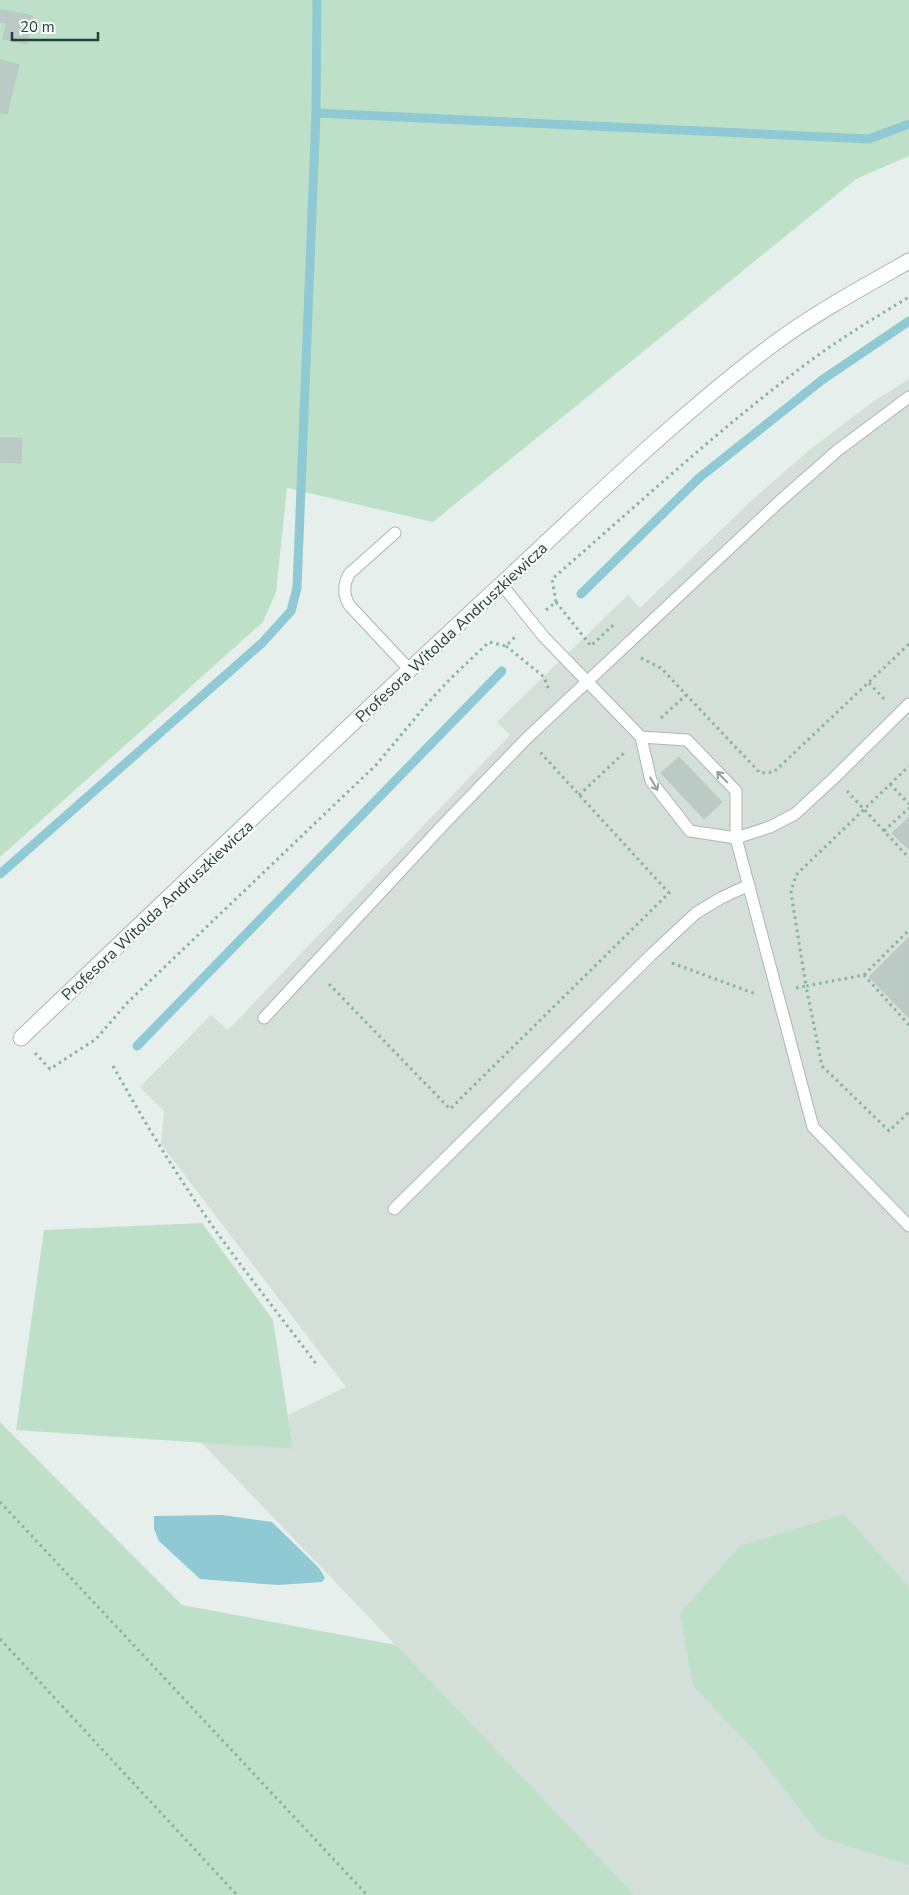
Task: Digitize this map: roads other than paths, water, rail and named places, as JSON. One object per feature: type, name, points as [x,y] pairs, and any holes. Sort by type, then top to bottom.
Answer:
[{"type":"street","name":"Profesora Witolda Andruszkiewicza","points":[[21,1038],[410,670],[703,399],[775,343],[847,296],[909,261]]},
{"type":"lane","points":[[264,1018],[431,838],[527,738],[724,552],[838,450],[909,398]]},
{"type":"lane","points":[[394,533],[350,573],[346,580],[345,589],[350,606],[410,670]]},
{"type":"lane","points":[[502,585],[531,622],[641,737],[651,782],[690,831],[736,838],[770,827],[795,814],[909,704]]},
{"type":"lane","points":[[641,737],[687,740],[736,791],[736,838],[813,1127],[909,1226]]},
{"type":"lane","points":[[394,1209],[696,913],[721,898],[749,885]]},
{"type":"water","points":[[222,1515],[272,1522],[319,1568],[325,1578],[322,1582],[278,1585],[200,1579],[159,1541],[154,1529],[154,1516]]},
{"type":"waterway","points":[[0,874],[262,643],[291,611],[297,588],[316,113],[317,0]]},
{"type":"waterway","points":[[316,113],[869,139],[909,124]]},
{"type":"waterway","points":[[581,594],[699,478],[822,380],[909,321]]},
{"type":"waterway","points":[[137,1046],[502,671]]}]
